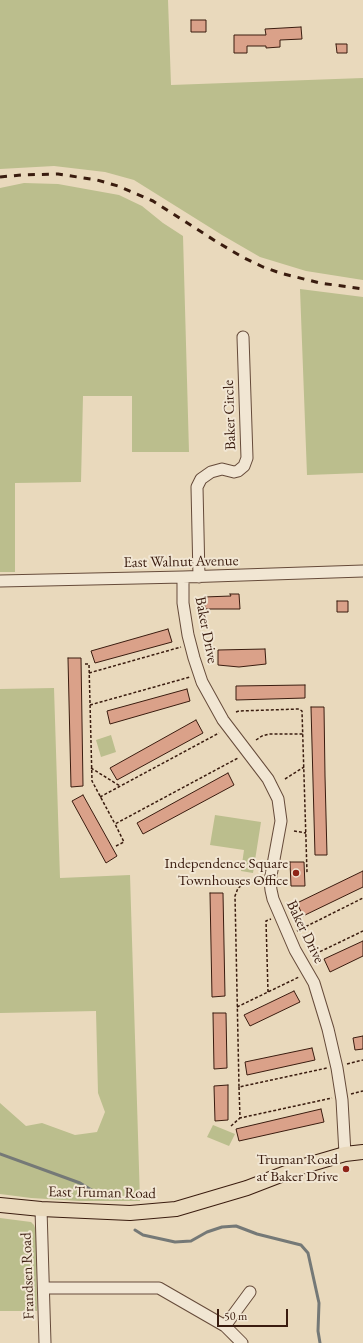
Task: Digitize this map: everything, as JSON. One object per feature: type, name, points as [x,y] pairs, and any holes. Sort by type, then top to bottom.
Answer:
[{"type":"main road","name":"East Truman Road","points":[[0,1205],[41,1209],[130,1213],[176,1209],[247,1188],[304,1166],[345,1154],[363,1152]]},
{"type":"street","name":"Baker Circle","points":[[199,577],[197,487],[201,479],[210,472],[222,469],[234,472],[238,471],[244,466],[246,458],[243,336]]},
{"type":"street","name":"East Walnut Avenue","points":[[0,581],[363,572]]},
{"type":"street","name":"Baker Drive","points":[[183,577],[183,603],[188,635],[202,682],[222,720],[268,779],[278,799],[281,821],[270,881],[271,890],[273,899],[296,950],[314,983],[328,1028],[342,1100],[345,1154]]},
{"type":"street","name":"Frandsen Road","points":[[41,1209],[45,1343]]},
{"type":"street","points":[[44,1288],[159,1288],[225,1326],[242,1343]]},
{"type":"street","points":[[225,1326],[250,1292]]},
{"type":"path","points":[[89,673],[182,647]]},
{"type":"path","points":[[85,664],[89,664],[92,782],[124,842],[116,846]]},
{"type":"path","points":[[90,705],[194,676]]},
{"type":"path","points":[[236,712],[300,710],[303,713],[307,873]]},
{"type":"path","points":[[100,797],[219,733]]},
{"type":"path","points":[[256,740],[269,734],[304,734]]},
{"type":"path","points":[[115,824],[238,758]]},
{"type":"path","points":[[285,779],[304,767]]},
{"type":"path","points":[[91,768],[120,786]]},
{"type":"path","points":[[294,831],[306,833]]},
{"type":"path","points":[[240,1118],[235,896],[238,888],[245,883],[260,881]]},
{"type":"path","points":[[297,931],[363,898]]},
{"type":"path","points":[[268,992],[266,921],[271,919]]},
{"type":"path","points":[[309,957],[363,931]]},
{"type":"path","points":[[237,1007],[299,977]]},
{"type":"path","points":[[345,1064],[363,1060]]},
{"type":"path","points":[[239,1087],[331,1067]]},
{"type":"path","points":[[349,1094],[363,1091]]},
{"type":"path","points":[[231,1126],[240,1118],[332,1098]]},
{"type":"green space","points":[[0,0],[168,0],[171,85],[363,78],[363,280],[306,271],[260,257],[134,180],[105,172],[54,166],[0,169]]},
{"type":"green space","points":[[24,183],[58,184],[119,195],[142,206],[163,223],[183,236],[189,452],[132,452],[132,396],[83,396],[81,482],[15,483],[15,572],[0,572],[0,188]]},
{"type":"green space","points":[[300,289],[363,297],[363,473],[307,475]]},
{"type":"green space","points":[[54,688],[60,878],[130,875],[140,1201],[79,1201],[31,1198],[0,1194],[0,1103],[26,1126],[42,1123],[75,1135],[97,1132],[105,1112],[98,1093],[96,1011],[0,1013],[0,689]]},
{"type":"green space","points":[[111,735],[116,752],[101,757],[96,740]]},
{"type":"green space","points":[[215,815],[261,822],[253,873],[241,871],[244,850],[210,845]]},
{"type":"green space","points":[[213,1125],[235,1134],[229,1146],[207,1137]]},
{"type":"green space","points":[[0,1218],[31,1222],[34,1225],[36,1231],[37,1311],[0,1311]]},
{"type":"building","points":[[191,20],[206,20],[206,32],[191,32]]},
{"type":"building","points":[[301,27],[302,39],[280,40],[280,47],[266,48],[266,46],[247,46],[247,53],[234,53],[234,35],[266,35],[265,29]]},
{"type":"building","points":[[336,44],[347,44],[347,53],[337,53]]},
{"type":"building","points":[[230,594],[239,594],[240,609],[205,609],[204,597],[231,596]]},
{"type":"building","points":[[337,601],[348,601],[348,612],[337,612]]},
{"type":"building","points":[[168,629],[172,642],[95,663],[91,651]]},
{"type":"building","points":[[265,649],[266,664],[239,667],[218,665],[218,650]]},
{"type":"building","points":[[68,658],[81,658],[83,786],[71,787]]},
{"type":"building","points":[[305,685],[305,698],[236,700],[236,686]]},
{"type":"building","points":[[187,689],[190,701],[110,724],[107,711]]},
{"type":"building","points":[[311,707],[324,707],[327,855],[315,855]]},
{"type":"building","points":[[196,720],[203,733],[117,780],[110,768]]},
{"type":"building","points":[[228,773],[234,785],[143,834],[137,823]]},
{"type":"building","points":[[83,795],[117,856],[106,863],[72,801]]},
{"type":"building","points":[[290,862],[304,862],[305,886],[291,886]]},
{"type":"building","points":[[363,871],[363,887],[303,916],[297,903]]},
{"type":"building","points":[[210,893],[223,893],[225,996],[212,997]]},
{"type":"building","points":[[363,941],[363,956],[330,972],[324,959]]},
{"type":"building","points":[[294,991],[300,1002],[250,1026],[244,1015]]},
{"type":"building","points":[[213,1013],[226,1013],[227,1068],[214,1069]]},
{"type":"building","points":[[363,1036],[363,1049],[355,1050],[353,1038]]},
{"type":"building","points":[[312,1048],[315,1060],[247,1075],[245,1062]]},
{"type":"building","points":[[228,1085],[228,1120],[215,1121],[214,1086]]},
{"type":"building","points":[[321,1109],[324,1122],[239,1141],[236,1129]]},
{"type":"waterway","points":[[0,1154],[80,1183],[98,1194]]},
{"type":"waterway","points":[[135,1230],[143,1235],[175,1242],[191,1241],[207,1232],[222,1227],[236,1226],[257,1234],[301,1245],[308,1253],[319,1303],[318,1331],[320,1343]]},
{"type":"railway","points":[[0,177],[58,174],[97,180],[118,186],[153,201],[217,242],[263,267],[320,283],[363,289]]},
{"type":"place","name":"Independence Square Townhouses Office","points":[[296,873]]},
{"type":"place","name":"Truman Road at Baker Drive","points":[[346,1169]]}]
